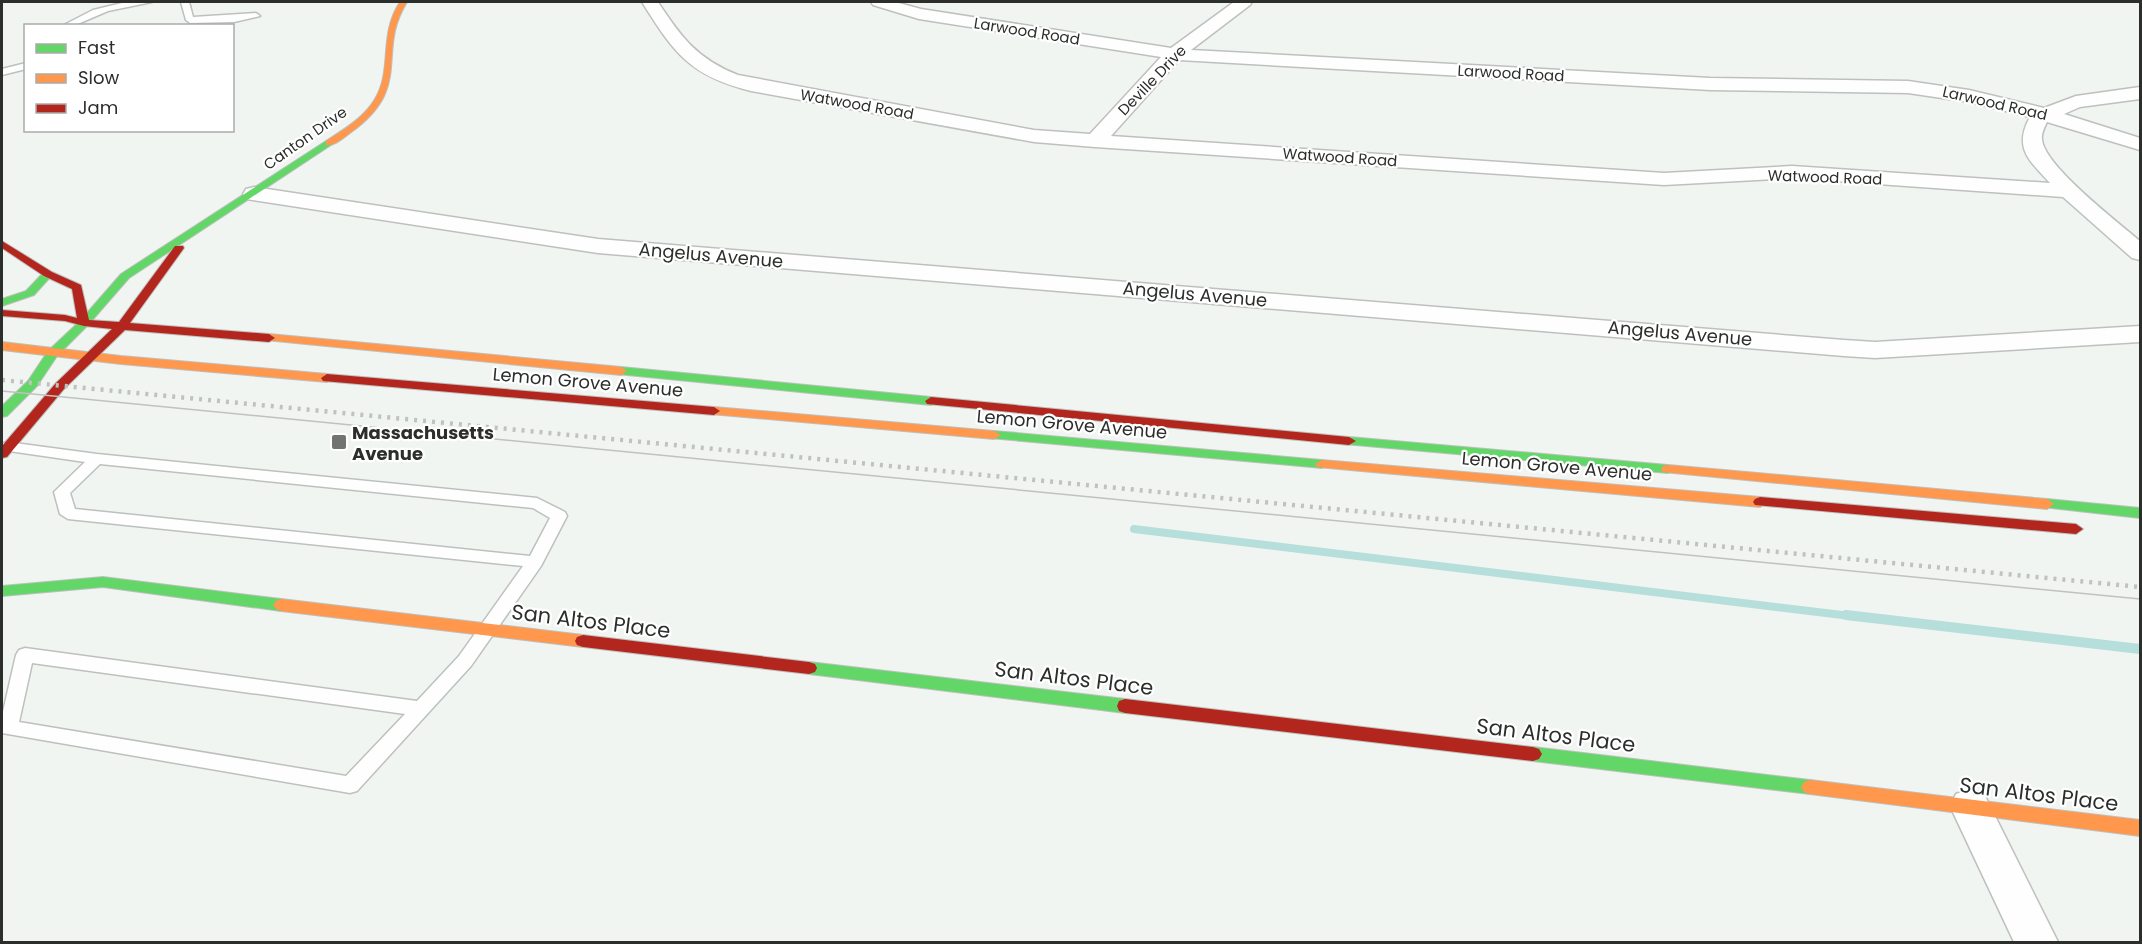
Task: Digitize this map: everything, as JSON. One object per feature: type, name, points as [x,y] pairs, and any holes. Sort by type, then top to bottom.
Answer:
[{"type":"main road","name":"Canton Drive","points":[[84,322],[126,276],[188,234],[254,194],[352,127],[377,102],[384,87],[392,16],[403,2]]},
{"type":"main road","name":"Canton Drive","points":[[123,325],[145,298],[188,234]]},
{"type":"main road","points":[[2,244],[48,274],[76,288],[84,322],[52,354],[33,383],[2,413]]},
{"type":"main road","points":[[2,303],[30,293],[48,274]]},
{"type":"main road","name":"Lemon Grove Avenue","points":[[2,313],[1379,444],[1838,483],[2134,512]]},
{"type":"main road","points":[[4,450],[60,386],[123,325]]},
{"type":"main road","name":"Lemon Grove Avenue","points":[[2,346],[52,354],[2093,531]]},
{"type":"main road","name":"San Altos Place","points":[[2,591],[103,582],[2140,828]]},
{"type":"street","name":"Watwood Road","points":[[650,2],[690,58],[706,70],[726,78],[751,85],[1006,131],[1095,141],[1665,179],[1792,172],[2069,191]]},
{"type":"street","name":"Larwood Road","points":[[879,2],[919,14],[1174,54],[1710,84],[1908,87],[1981,97],[2047,114],[2140,144]]},
{"type":"street","name":"Deville Drive","points":[[1095,141],[1174,54],[1244,2]]},
{"type":"street","points":[[2140,93],[2076,102],[2038,119],[2031,138],[2036,155],[2069,191],[2140,253]]},
{"type":"street","name":"Angelus Avenue","points":[[254,194],[598,246],[1844,348],[1875,350],[2103,334],[2140,334]]},
{"type":"street","points":[[1970,806],[2036,942]]},
{"type":"lane","points":[[69,24],[84,14],[110,6],[148,2]]},
{"type":"lane","points":[[185,2],[190,20],[256,16]]},
{"type":"lane","points":[[2,72],[24,66]]},
{"type":"lane","points":[[4,450],[537,503],[559,516],[535,562],[465,661],[422,709],[350,785],[8,728],[25,655],[422,709]]},
{"type":"lane","points":[[97,459],[62,492],[68,514],[535,562]]},
{"type":"waterway","points":[[1134,529],[1859,617]]},
{"type":"waterway","points":[[1846,615],[2140,649]]},
{"type":"tram line","points":[[2,391],[2140,599]]},
{"type":"railway","points":[[2,380],[2140,587]]},
{"type":"traffic: fast","points":[[2,413],[33,383],[52,354],[84,323],[125,276],[329,143]]},
{"type":"traffic: fast","points":[[2,303],[30,293],[48,274]]},
{"type":"traffic: fast","points":[[621,371],[931,401]]},
{"type":"traffic: fast","points":[[994,435],[1322,464]]},
{"type":"traffic: fast","points":[[1349,441],[1668,469]]},
{"type":"traffic: fast","points":[[2047,504],[2140,513]]},
{"type":"traffic: fast","points":[[2,591],[103,582],[281,605]]},
{"type":"traffic: fast","points":[[809,668],[1125,706]]},
{"type":"traffic: fast","points":[[1533,754],[1810,787]]},
{"type":"traffic: slow","points":[[329,143],[367,115],[379,100],[388,69],[392,24],[403,2]]},
{"type":"traffic: slow","points":[[269,338],[621,371]]},
{"type":"traffic: slow","points":[[2,346],[121,360],[327,378]]},
{"type":"traffic: slow","points":[[714,411],[994,435]]},
{"type":"traffic: slow","points":[[1322,464],[1760,502]]},
{"type":"traffic: slow","points":[[1668,469],[2047,504]]},
{"type":"traffic: slow","points":[[281,605],[583,641]]},
{"type":"traffic: slow","points":[[1810,787],[2140,828]]},
{"type":"traffic: jam","points":[[2,244],[48,274],[77,287],[84,323]]},
{"type":"traffic: jam","points":[[2,454],[60,386],[123,325],[179,248]]},
{"type":"traffic: jam","points":[[2,313],[65,318],[84,323],[269,338]]},
{"type":"traffic: jam","points":[[327,378],[714,411]]},
{"type":"traffic: jam","points":[[931,401],[1349,441]]},
{"type":"traffic: jam","points":[[1760,502],[2076,529]]},
{"type":"traffic: jam","points":[[583,641],[809,668]]},
{"type":"traffic: jam","points":[[1125,706],[1533,754]]},
{"type":"place","name":"Massachusetts Avenue","points":[[339,442]]}]
